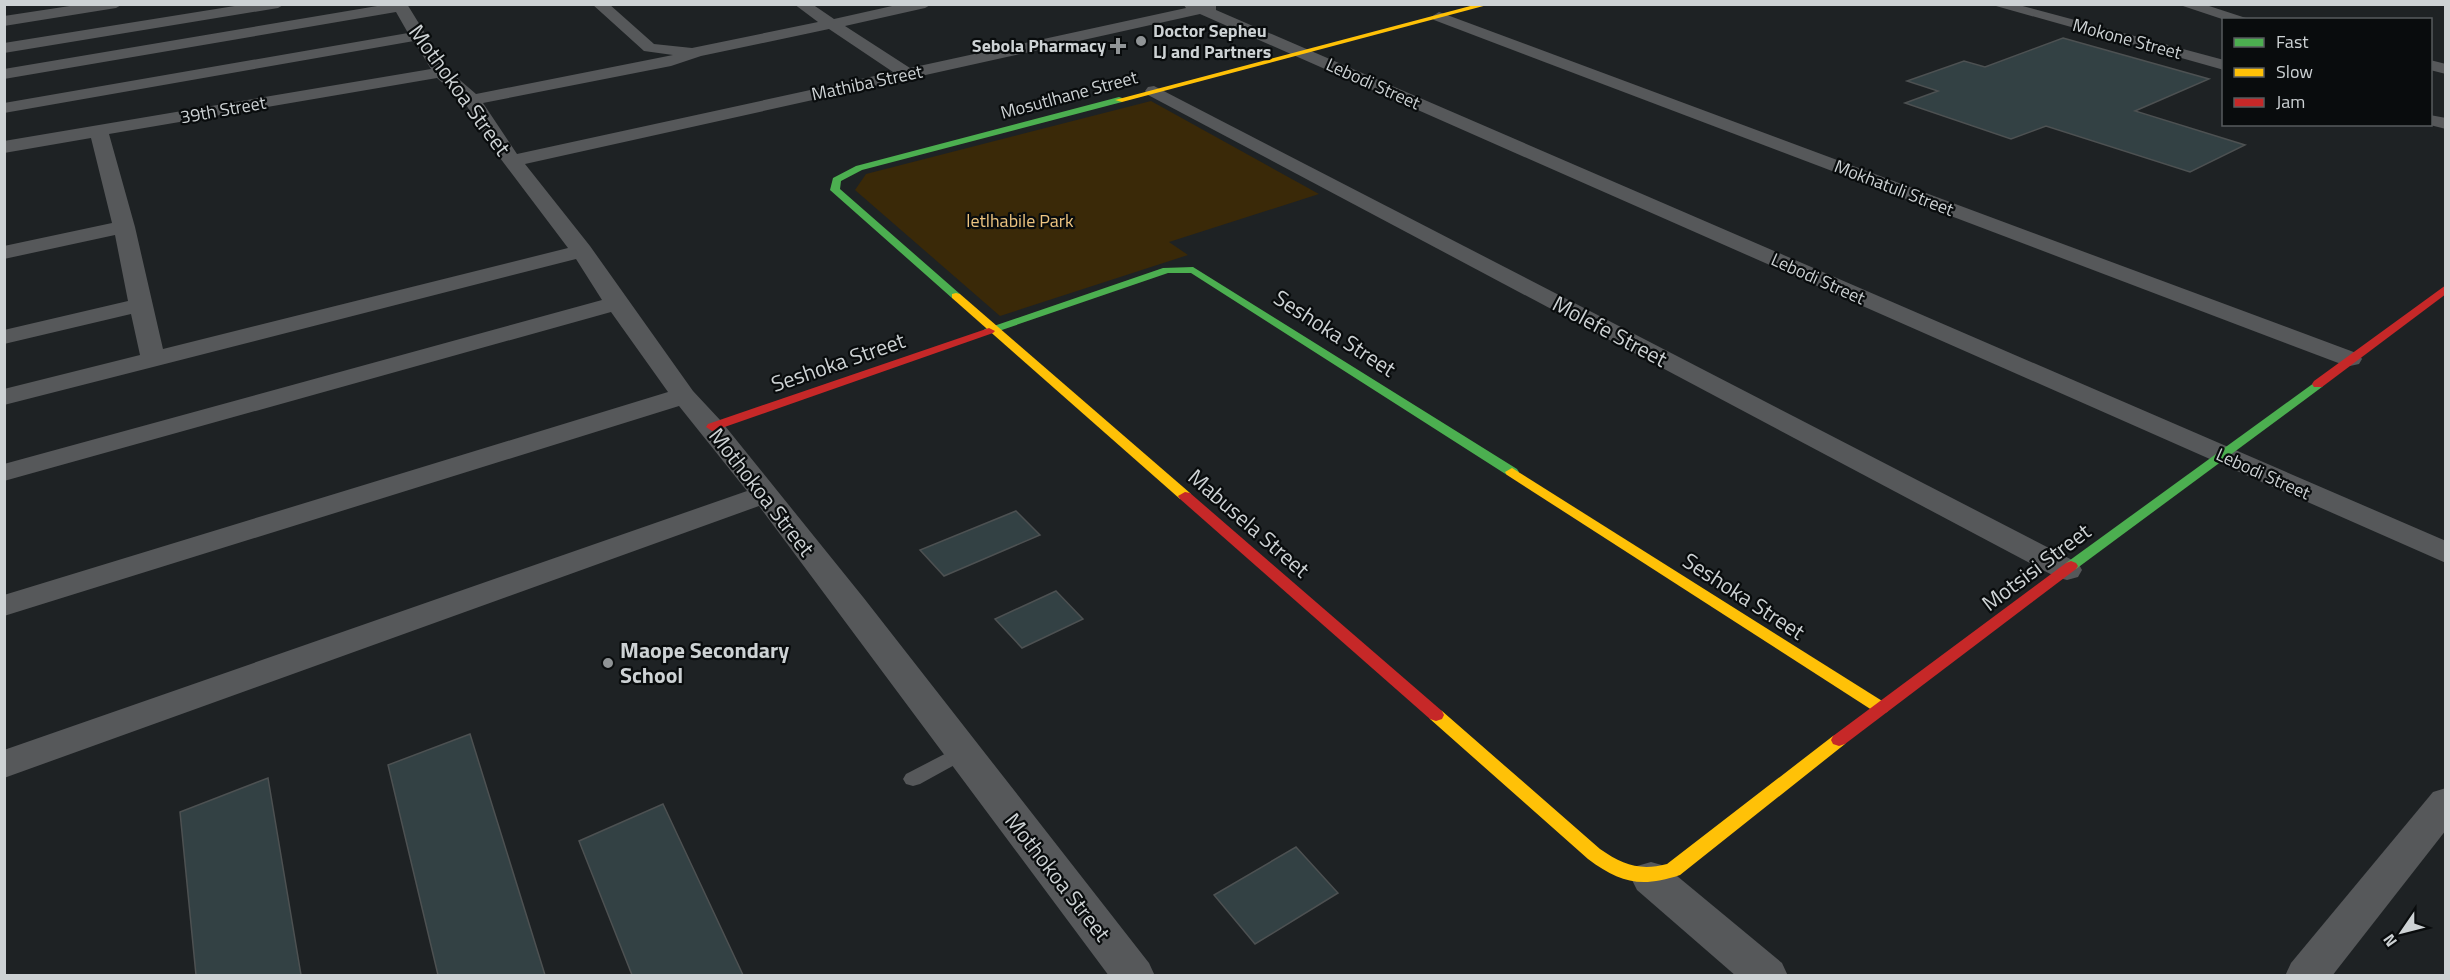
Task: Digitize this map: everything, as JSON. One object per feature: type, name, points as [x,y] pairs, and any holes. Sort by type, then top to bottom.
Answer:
[{"type":"street","points":[[4,21],[116,4]]},
{"type":"street","points":[[4,48],[278,4]]},
{"type":"street","points":[[599,4],[650,48],[697,52]]},
{"type":"street","points":[[801,4],[908,74]]},
{"type":"street","points":[[472,100],[671,61],[697,52],[925,4]]},
{"type":"street","name":"Mosutlhane Street","points":[[836,180],[859,168],[1488,4]]},
{"type":"street","name":"Mokone Street","points":[[1996,4],[2222,65]]},
{"type":"street","points":[[2184,4],[2238,18]]},
{"type":"street","points":[[4,74],[400,6]]},
{"type":"street","name":"Mothokoa Street","points":[[400,6],[416,36],[441,72],[472,100],[512,161],[582,251],[616,303],[684,396],[712,427],[852,605],[962,753],[1134,975]]},
{"type":"street","name":"Lebodi Street","points":[[1204,6],[1301,53],[2445,553]]},
{"type":"street","name":"Mathiba Street","points":[[512,161],[1204,6]]},
{"type":"street","name":"Mokhatuli Street","points":[[1439,17],[2350,359]]},
{"type":"street","points":[[4,108],[416,36]]},
{"type":"street","name":"39th Street","points":[[4,147],[441,72]]},
{"type":"street","name":"Molefe Street","points":[[1154,91],[2067,570]]},
{"type":"street","points":[[99,131],[124,227],[153,360]]},
{"type":"street","name":"Mabusela Street","points":[[836,180],[835,190],[998,330],[1594,854],[1619,873],[1651,878]]},
{"type":"street","points":[[4,253],[124,227]]},
{"type":"street","points":[[4,397],[582,251]]},
{"type":"street","name":"Seshoka Street","points":[[712,427],[1178,268],[1206,276],[1881,708]]},
{"type":"street","name":"Motsisi Street","points":[[1651,878],[1673,870],[1881,708],[2445,288]]},
{"type":"street","points":[[4,473],[616,303]]},
{"type":"street","points":[[4,337],[140,305]]},
{"type":"street","points":[[4,606],[684,396]]},
{"type":"street","points":[[4,764],[764,495]]},
{"type":"street","points":[[2306,975],[2445,802]]},
{"type":"street","points":[[1651,878],[1767,975]]},
{"type":"lane","points":[[913,779],[962,753]]},
{"type":"green space","name":"letlhabile Park","points":[[1151,101],[1319,194],[1169,242],[1188,255],[1000,316],[855,190],[866,174]]},
{"type":"building","points":[[2063,38],[2209,79],[2135,111],[2245,145],[2190,172],[2046,126],[2011,139],[1905,103],[1938,91],[1907,81],[1964,61],[1985,67]]},
{"type":"building","points":[[1016,511],[1040,535],[944,576],[920,550]]},
{"type":"building","points":[[1056,591],[1083,619],[1022,648],[995,619]]},
{"type":"building","points":[[470,734],[545,975],[438,975],[388,765]]},
{"type":"building","points":[[268,778],[301,975],[196,975],[180,812]]},
{"type":"building","points":[[663,804],[743,975],[632,975],[579,841]]},
{"type":"building","points":[[1296,847],[1338,893],[1255,944],[1214,895]]},
{"type":"traffic: fast","points":[[956,296],[835,190],[836,180],[859,168],[1119,100]]},
{"type":"traffic: fast","points":[[989,331],[1167,270],[1193,270],[1512,472]]},
{"type":"traffic: fast","points":[[2071,566],[2318,384]]},
{"type":"traffic: slow","points":[[1119,100],[1488,4]]},
{"type":"traffic: slow","points":[[956,296],[1185,496]]},
{"type":"traffic: slow","points":[[1512,472],[1881,708]]},
{"type":"traffic: slow","points":[[1436,715],[1594,854],[1623,872],[1640,876],[1673,870],[1839,740]]},
{"type":"traffic: jam","points":[[2318,384],[2446,288]]},
{"type":"traffic: jam","points":[[712,427],[989,331]]},
{"type":"traffic: jam","points":[[1185,496],[1436,715]]},
{"type":"traffic: jam","points":[[1839,740],[2071,566]]},
{"type":"place","name":"Doctor Sepheu LJ and Partners","points":[[1141,41]]},
{"type":"place","name":"Sebola Pharmacy","points":[[1118,46]]},
{"type":"place","name":"Maope Secondary School","points":[[608,663]]}]
